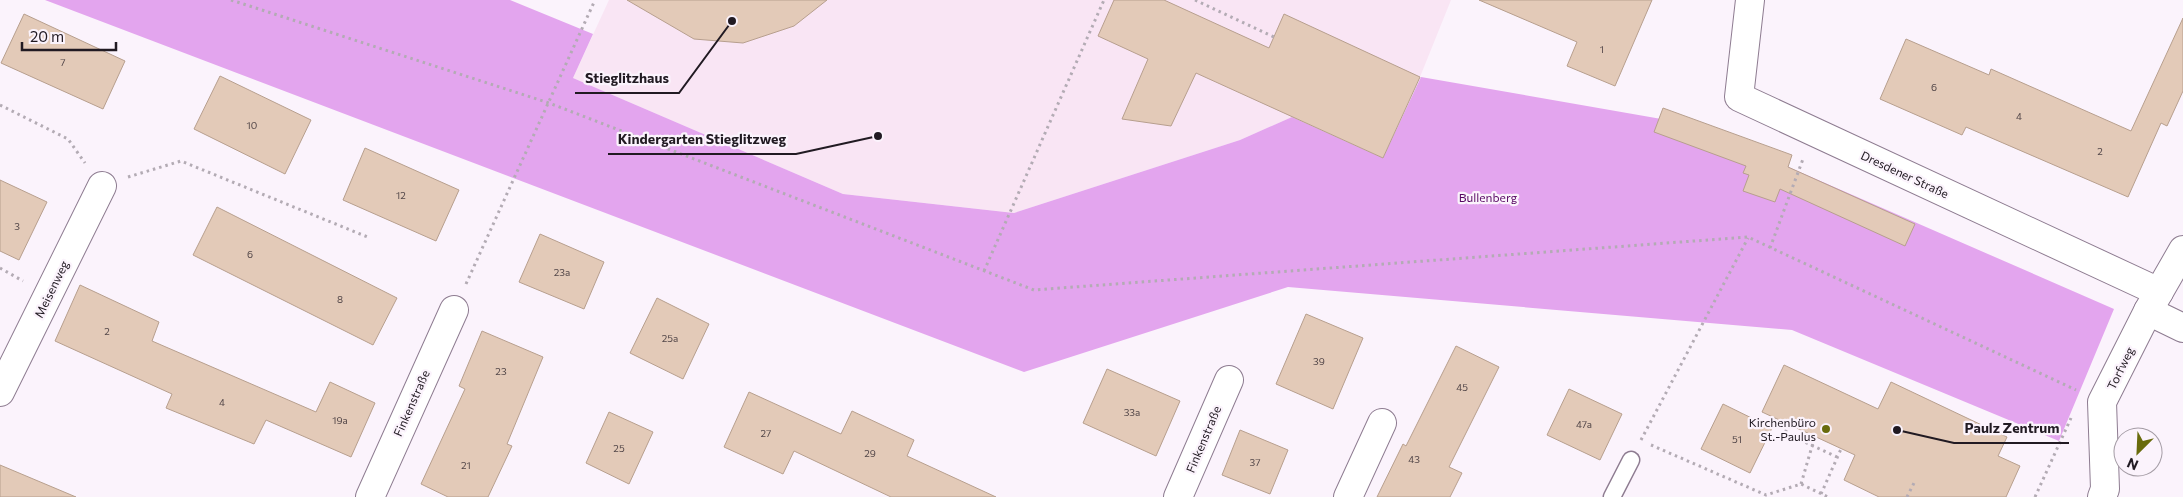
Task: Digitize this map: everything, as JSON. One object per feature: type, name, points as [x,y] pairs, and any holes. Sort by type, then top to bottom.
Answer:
[{"type":"street","name":"Dresdener Straße","points":[[1750,0],[1739,97],[1813,131],[2153,301],[2183,328]]},
{"type":"street","name":"Meisenweg","points":[[0,392],[102,186]]},
{"type":"street","name":"Torfweg","points":[[2102,497],[2105,489],[2093,398],[2183,250]]},
{"type":"street","name":"Finkenstraße","points":[[370,497],[454,310]]},
{"type":"street","name":"Finkenstraße","points":[[1178,497],[1228,380]]},
{"type":"street","points":[[1348,497],[1382,423]]},
{"type":"lane","points":[[1612,497],[1631,460]]},
{"type":"path","points":[[231,0],[548,103],[1034,290],[1748,237],[2093,398],[2035,497]]},
{"type":"path","points":[[454,310],[595,0]]},
{"type":"path","points":[[984,271],[1104,0]]},
{"type":"path","points":[[1195,0],[1274,37]]},
{"type":"path","points":[[0,105],[68,139],[102,186],[181,161],[370,238]]},
{"type":"path","points":[[1770,248],[1813,131]]},
{"type":"path","points":[[1631,460],[1748,237]]},
{"type":"path","points":[[1789,424],[1785,433],[1837,457]]},
{"type":"path","points":[[1801,484],[1815,436]]},
{"type":"path","points":[[1641,440],[1766,495],[1801,484],[1828,497]]},
{"type":"path","points":[[1821,494],[1841,449]]},
{"type":"path","points":[[1907,497],[1914,483]]},
{"type":"shaded area","points":[[609,0],[1451,0],[1420,77],[1383,158],[1292,117],[1240,140],[1014,213],[843,194],[573,78]]},
{"type":"green space","name":"Bullenberg","points":[[45,0],[510,0],[593,34],[573,78],[843,194],[1014,213],[1240,140],[1292,117],[1383,158],[1421,77],[1690,124],[2114,309],[2059,441],[1792,330],[1288,287],[1024,372]]},
{"type":"building","points":[[627,0],[827,0],[794,26],[743,43],[694,39]]},
{"type":"building","points":[[1114,0],[1164,0],[1269,48],[1284,14],[1420,77],[1383,158],[1196,73],[1171,126],[1122,119],[1148,59],[1098,36]]},
{"type":"building","points":[[1479,0],[1652,0],[1615,86],[1567,66],[1577,42]]},
{"type":"building","points":[[24,14],[125,61],[103,109],[1,63]]},
{"type":"building","points":[[2183,18],[2183,91],[2167,126],[2161,123],[2128,197],[1966,127],[1962,135],[1880,99],[1906,39],[1989,75],[1991,69],[2131,131]]},
{"type":"building","points":[[220,76],[311,120],[285,174],[194,129]]},
{"type":"building","points":[[1663,108],[1792,155],[1788,167],[1915,224],[1905,246],[1780,189],[1775,202],[1743,191],[1749,175],[1743,173],[1746,166],[1654,132]]},
{"type":"building","points":[[365,148],[459,190],[436,241],[343,200]]},
{"type":"building","points":[[0,180],[47,202],[19,260],[0,251]]},
{"type":"building","points":[[217,207],[397,298],[373,345],[193,255]]},
{"type":"building","points":[[540,234],[604,262],[584,309],[519,282]]},
{"type":"building","points":[[80,285],[159,322],[152,341],[316,412],[330,382],[375,403],[351,457],[266,420],[254,444],[166,408],[172,394],[55,341]]},
{"type":"building","points":[[657,298],[709,324],[683,379],[630,353]]},
{"type":"building","points":[[1306,314],[1363,338],[1333,409],[1276,384]]},
{"type":"building","points":[[482,331],[543,357],[507,444],[512,446],[488,497],[448,497],[421,484],[465,389],[459,386]]},
{"type":"building","points":[[1456,346],[1499,367],[1449,467],[1462,473],[1450,497],[1377,497],[1403,444],[1406,446]]},
{"type":"building","points":[[1784,365],[1878,409],[1891,382],[2007,437],[1998,456],[2020,466],[2006,497],[1879,497],[1844,480],[1855,455],[1762,412]]},
{"type":"building","points":[[1107,369],[1180,401],[1156,456],[1083,423]]},
{"type":"building","points":[[1569,389],[1622,414],[1600,460],[1547,435]]},
{"type":"building","points":[[749,392],[841,434],[852,411],[914,440],[907,456],[996,497],[891,497],[794,451],[783,474],[724,447]]},
{"type":"building","points":[[1723,404],[1772,428],[1750,473],[1701,449]]},
{"type":"building","points":[[609,412],[653,432],[629,484],[586,463]]},
{"type":"building","points":[[1240,430],[1288,450],[1270,494],[1222,475]]},
{"type":"building","points":[[0,465],[76,497],[0,497]]},
{"type":"place","name":"Stieglitzhaus","points":[[732,21]]},
{"type":"place","name":"Kindergarten Stieglitzweg","points":[[878,136]]},
{"type":"place","name":"Kirchenbüro St.-Paulus","points":[[1826,429]]},
{"type":"place","name":"Paulz Zentrum","points":[[1897,430]]}]
